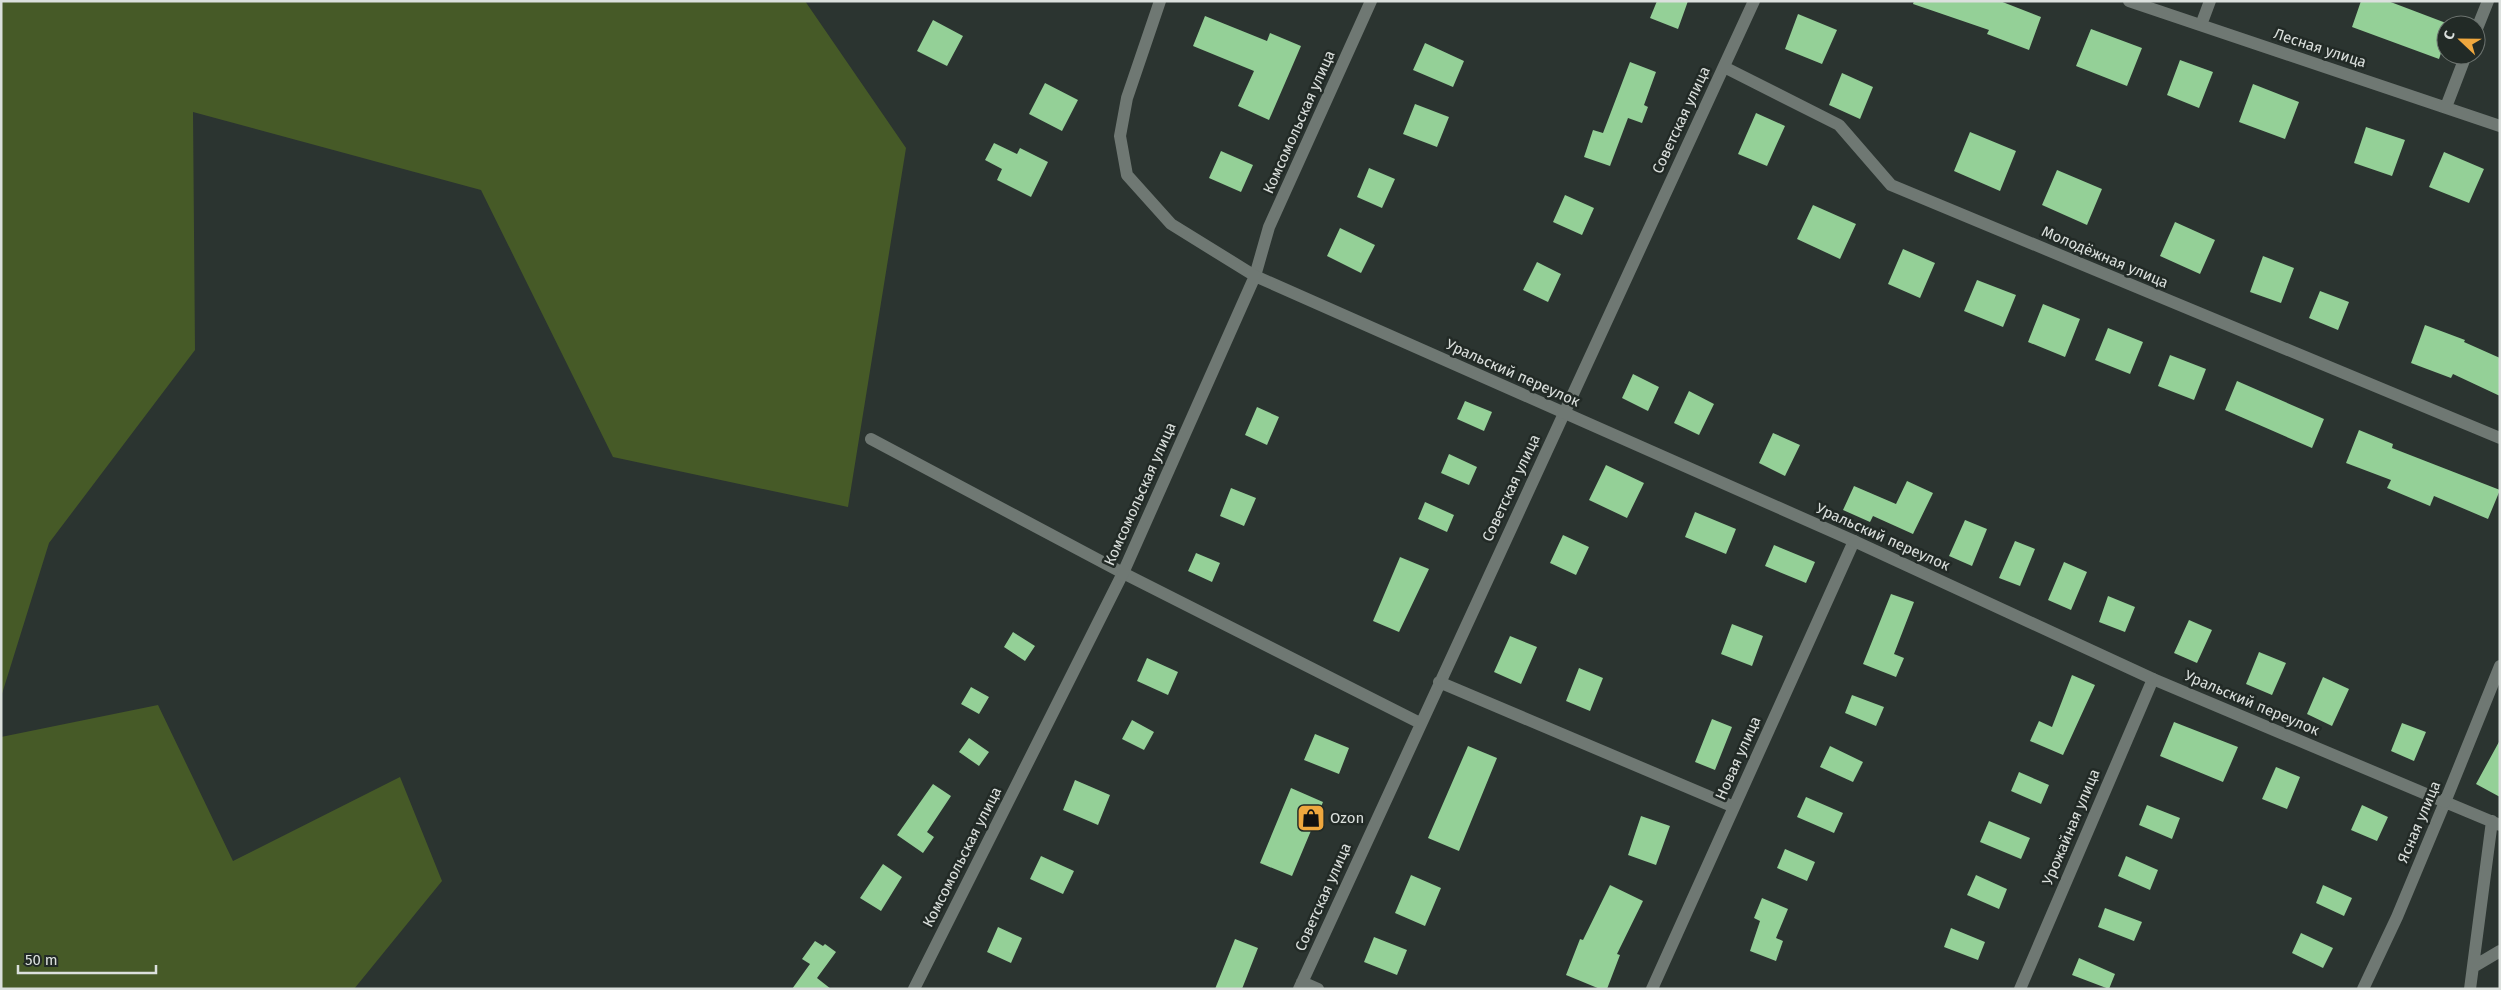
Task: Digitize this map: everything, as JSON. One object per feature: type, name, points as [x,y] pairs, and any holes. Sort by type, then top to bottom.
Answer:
[{"type":"street","name":"Уральский переулок","points":[[1160,1],[1128,98],[1120,136],[1127,175],[1171,224],[1255,276],[1854,542],[2152,679],[2496,823]]},
{"type":"street","name":"Комсомольская улица","points":[[914,989],[1122,573],[1255,276],[1269,227],[1371,1]]},
{"type":"street","name":"Советская улица","points":[[1301,985],[1754,1]]},
{"type":"street","name":"Лесная улица","points":[[2130,1],[2500,126]]},
{"type":"street","points":[[2201,25],[2210,1]]},
{"type":"street","points":[[2482,15],[2488,1]]},
{"type":"street","points":[[2446,107],[2462,65]]},
{"type":"street","name":"Молодёжная улица","points":[[1724,67],[1839,125],[1891,185],[2500,438]]},
{"type":"street","points":[[871,439],[1122,573],[1420,723]]},
{"type":"street","name":"Новая улица","points":[[1652,989],[1854,542]]},
{"type":"street","name":"Ясная улица","points":[[2363,989],[2397,917],[2500,666]]},
{"type":"street","name":"Урожайная улица","points":[[2020,989],[2152,679]]},
{"type":"street","points":[[1439,682],[1734,807]]},
{"type":"street","points":[[2470,989],[2496,823]]},
{"type":"street","points":[[2473,967],[2500,951]]},
{"type":"street","points":[[1301,985],[1318,989]]},
{"type":"green space","points":[[1,1],[805,1],[906,148],[848,507],[613,457],[481,190],[193,112],[195,350],[49,543],[1,697]]},
{"type":"green space","points":[[158,705],[233,861],[400,777],[442,881],[354,989],[1,989],[1,737]]},
{"type":"building","points":[[1657,1],[1688,1],[1678,29],[1650,18]]},
{"type":"building","points":[[1914,1],[2000,1],[2041,17],[2029,50],[1987,34],[1989,30],[1913,4]]},
{"type":"building","points":[[2361,1],[2388,1],[2436,19],[2436,58],[2352,27]]},
{"type":"building","points":[[1798,14],[1837,30],[1822,64],[1785,49]]},
{"type":"building","points":[[1205,16],[1267,41],[1270,33],[1301,46],[1269,120],[1238,106],[1254,71],[1193,46]]},
{"type":"building","points":[[933,20],[963,36],[947,66],[917,51]]},
{"type":"building","points":[[2091,29],[2142,48],[2127,86],[2076,66]]},
{"type":"building","points":[[1425,43],[1464,61],[1453,87],[1413,70]]},
{"type":"building","points":[[2180,60],[2213,72],[2199,108],[2167,95]]},
{"type":"building","points":[[1630,62],[1656,72],[1644,105],[1648,107],[1642,123],[1628,118],[1610,166],[1584,157],[1593,130],[1603,133]]},
{"type":"building","points":[[1842,73],[1873,87],[1860,119],[1829,105]]},
{"type":"building","points":[[1045,83],[1078,100],[1062,131],[1029,114]]},
{"type":"building","points":[[2253,84],[2299,102],[2285,139],[2239,122]]},
{"type":"building","points":[[1415,104],[1449,117],[1437,147],[1403,134]]},
{"type":"building","points":[[1756,113],[1785,126],[1767,166],[1738,154]]},
{"type":"building","points":[[2366,127],[2405,140],[2392,176],[2354,163]]},
{"type":"building","points":[[1970,132],[2016,151],[2000,191],[1954,171]]},
{"type":"building","points":[[994,143],[1017,154],[1020,148],[1048,162],[1031,197],[997,180],[1002,169],[985,160]]},
{"type":"building","points":[[1221,151],[1253,165],[1241,192],[1209,178]]},
{"type":"building","points":[[2444,152],[2484,169],[2469,203],[2429,187]]},
{"type":"building","points":[[1369,168],[1395,179],[1382,208],[1357,197]]},
{"type":"building","points":[[2057,170],[2102,189],[2087,225],[2042,205]]},
{"type":"building","points":[[1565,195],[1594,208],[1582,235],[1553,222]]},
{"type":"building","points":[[1813,205],[1856,224],[1840,259],[1797,239]]},
{"type":"building","points":[[2175,222],[2215,240],[2200,274],[2160,256]]},
{"type":"building","points":[[1340,228],[1375,245],[1361,273],[1327,256]]},
{"type":"building","points":[[1903,249],[1935,263],[1920,298],[1888,284]]},
{"type":"building","points":[[2263,256],[2294,268],[2281,303],[2250,292]]},
{"type":"building","points":[[1537,262],[1561,274],[1548,302],[1523,290]]},
{"type":"building","points":[[1977,280],[2016,295],[2003,327],[1964,311]]},
{"type":"building","points":[[2320,291],[2349,302],[2338,330],[2309,318]]},
{"type":"building","points":[[2043,304],[2080,319],[2065,357],[2028,342]]},
{"type":"building","points":[[2425,325],[2465,340],[2464,342],[2500,358],[2500,396],[2453,374],[2451,378],[2411,363]]},
{"type":"building","points":[[2108,328],[2143,342],[2130,374],[2095,360]]},
{"type":"building","points":[[2170,355],[2206,369],[2194,400],[2158,386]]},
{"type":"building","points":[[1633,374],[1659,387],[1648,411],[1622,398]]},
{"type":"building","points":[[2237,381],[2324,419],[2312,448],[2225,410]]},
{"type":"building","points":[[1689,391],[1714,404],[1699,435],[1674,423]]},
{"type":"building","points":[[1465,401],[1492,412],[1484,431],[1457,419]]},
{"type":"building","points":[[1257,407],[1279,417],[1267,445],[1245,435]]},
{"type":"building","points":[[2359,430],[2393,444],[2392,448],[2500,490],[2488,519],[2434,496],[2430,506],[2387,488],[2391,480],[2346,463]]},
{"type":"building","points":[[1773,433],[1800,445],[1785,476],[1759,463]]},
{"type":"building","points":[[1449,454],[1477,467],[1469,485],[1441,473]]},
{"type":"building","points":[[1606,465],[1644,483],[1627,518],[1589,500]]},
{"type":"building","points":[[1907,481],[1933,493],[1913,534],[1873,516],[1870,522],[1843,510],[1854,486],[1896,504]]},
{"type":"building","points":[[1231,488],[1256,498],[1244,526],[1220,516]]},
{"type":"building","points":[[1425,502],[1454,515],[1447,532],[1418,519]]},
{"type":"building","points":[[1695,512],[1736,529],[1726,554],[1685,537]]},
{"type":"building","points":[[1965,520],[1987,529],[1972,566],[1949,556]]},
{"type":"building","points":[[1563,535],[1589,547],[1576,575],[1550,563]]},
{"type":"building","points":[[2015,541],[2035,549],[2020,586],[1999,578]]},
{"type":"building","points":[[1774,545],[1815,562],[1806,583],[1765,566]]},
{"type":"building","points":[[1196,553],[1220,563],[1212,582],[1188,571]]},
{"type":"building","points":[[1400,557],[1429,569],[1399,632],[1373,621]]},
{"type":"building","points":[[2064,562],[2087,572],[2071,610],[2048,600]]},
{"type":"building","points":[[1891,594],[1914,602],[1894,654],[1904,658],[1896,677],[1863,664]]},
{"type":"building","points":[[2108,596],[2135,607],[2125,632],[2099,622]]},
{"type":"building","points":[[2189,620],[2212,630],[2197,663],[2174,653]]},
{"type":"building","points":[[1732,624],[1763,636],[1752,666],[1721,654]]},
{"type":"building","points":[[1013,632],[1035,646],[1025,661],[1004,647]]},
{"type":"building","points":[[1510,636],[1537,647],[1521,684],[1494,672]]},
{"type":"building","points":[[2259,652],[2286,663],[2272,695],[2246,684]]},
{"type":"building","points":[[1147,658],[1178,672],[1168,695],[1137,681]]},
{"type":"building","points":[[1579,668],[1603,678],[1590,711],[1566,701]]},
{"type":"building","points":[[2072,675],[2095,685],[2063,755],[2030,741],[2039,721],[2052,727]]},
{"type":"building","points":[[2323,677],[2349,689],[2332,726],[2307,714]]},
{"type":"building","points":[[971,687],[989,697],[979,714],[961,704]]},
{"type":"building","points":[[1852,695],[1884,707],[1876,726],[1845,713]]},
{"type":"building","points":[[1712,719],[1732,727],[1715,770],[1695,762]]},
{"type":"building","points":[[1132,720],[1154,732],[1144,750],[1122,739]]},
{"type":"building","points":[[2174,722],[2238,747],[2223,782],[2160,756]]},
{"type":"building","points":[[2402,723],[2426,732],[2414,761],[2391,751]]},
{"type":"building","points":[[1315,734],[1349,748],[1339,774],[1304,760]]},
{"type":"building","points":[[969,738],[989,752],[979,766],[959,752]]},
{"type":"building","points":[[2500,740],[2500,797],[2476,784]]},
{"type":"building","points":[[1468,746],[1497,758],[1459,851],[1428,838]]},
{"type":"building","points":[[1830,746],[1863,762],[1853,782],[1820,767]]},
{"type":"building","points":[[2276,767],[2300,777],[2287,809],[2262,799]]},
{"type":"building","points":[[2019,772],[2049,785],[2041,804],[2011,791]]},
{"type":"building","points":[[1075,780],[1110,795],[1098,825],[1063,810]]},
{"type":"building","points":[[933,784],[951,796],[927,832],[934,837],[923,853],[897,835]]},
{"type":"building","points":[[1291,788],[1323,802],[1292,876],[1260,863]]},
{"type":"building","points":[[1806,797],[1843,813],[1834,833],[1797,817]]},
{"type":"building","points":[[2147,805],[2180,818],[2172,839],[2139,825]]},
{"type":"building","points":[[2362,805],[2388,817],[2377,841],[2351,830]]},
{"type":"building","points":[[1641,816],[1670,826],[1656,865],[1628,855]]},
{"type":"building","points":[[1989,821],[2030,838],[2021,859],[1980,842]]},
{"type":"building","points":[[1785,849],[1815,862],[1807,881],[1777,868]]},
{"type":"building","points":[[1041,856],[1074,871],[1063,894],[1030,879]]},
{"type":"building","points":[[2126,856],[2158,870],[2150,890],[2118,876]]},
{"type":"building","points":[[883,864],[902,877],[881,911],[860,898]]},
{"type":"building","points":[[1411,875],[1441,888],[1425,926],[1395,913]]},
{"type":"building","points":[[1976,875],[2007,889],[1999,909],[1967,895]]},
{"type":"building","points":[[1610,885],[1643,901],[1617,954],[1620,955],[1607,989],[1600,989],[1566,975],[1580,939],[1583,940]]},
{"type":"building","points":[[2323,885],[2352,898],[2344,916],[2316,903]]},
{"type":"building","points":[[1762,898],[1788,909],[1776,938],[1783,941],[1776,961],[1750,951],[1760,921],[1754,918]]},
{"type":"building","points":[[2105,908],[2142,922],[2134,941],[2098,927]]},
{"type":"building","points":[[998,927],[1022,938],[1011,963],[987,952]]},
{"type":"building","points":[[1951,928],[1985,942],[1978,960],[1944,947]]},
{"type":"building","points":[[2301,933],[2333,948],[2323,968],[2292,953]]},
{"type":"building","points":[[1374,937],[1407,950],[1397,975],[1364,962]]},
{"type":"building","points":[[1235,939],[1258,948],[1242,989],[1215,989]]},
{"type":"building","points":[[815,941],[823,946],[825,944],[836,952],[817,978],[831,989],[792,989],[810,964],[802,959]]},
{"type":"building","points":[[2079,958],[2115,974],[2109,989],[2072,975]]},
{"type":"place","name":"Ozon","points":[[1311,818]]}]
